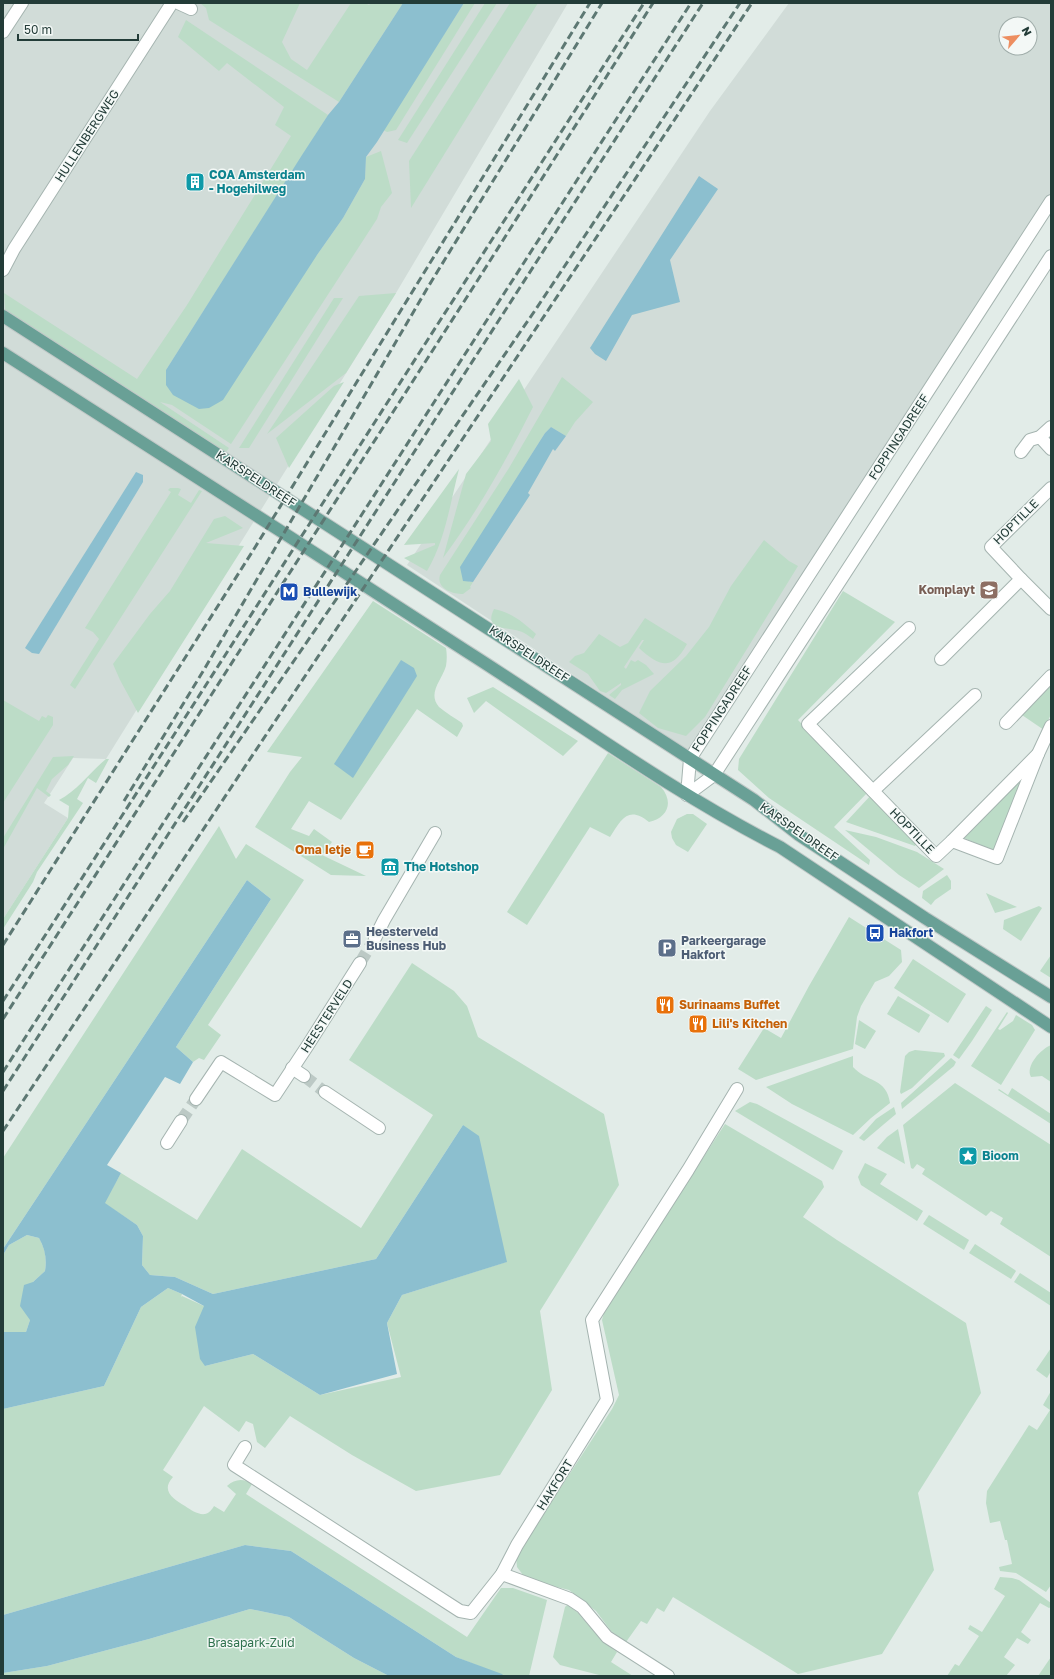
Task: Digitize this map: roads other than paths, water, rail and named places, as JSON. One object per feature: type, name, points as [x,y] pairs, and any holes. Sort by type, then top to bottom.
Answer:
[{"type":"main road","name":"KARSPELDREEF","points":[[3,316],[754,800],[799,835],[925,918],[1051,997]]},
{"type":"main road","name":"KARSPELDREEF","points":[[3,353],[466,650],[687,795],[733,824],[780,847],[1051,1027]]},
{"type":"street","points":[[3,32],[22,3]]},
{"type":"street","name":"HULLENBERGWEG","points":[[3,270],[14,249],[170,6],[170,3]]},
{"type":"street","points":[[178,3],[191,9]]},
{"type":"street","name":"FOPPINGADREEF","points":[[687,795],[690,759],[1051,201]]},
{"type":"street","points":[[687,795],[714,775],[1051,256]]},
{"type":"street","points":[[1021,452],[1030,440],[1040,437],[1051,427]]},
{"type":"street","points":[[1040,437],[1051,449]]},
{"type":"street","name":"HOPTILLE","points":[[1021,579],[991,547],[1051,488]]},
{"type":"street","points":[[940,659],[1021,579],[1051,609]]},
{"type":"street","name":"HOPTILLE","points":[[909,628],[808,724],[936,856],[1038,754]]},
{"type":"street","points":[[1006,723],[1051,676]]},
{"type":"street","points":[[873,791],[975,695]]},
{"type":"street","name":"HOPTILLE","points":[[952,841],[997,858],[1038,754],[1051,726]]},
{"type":"street","points":[[375,938],[435,833]]},
{"type":"street","name":"HEESTERVELD","points":[[196,1099],[221,1062],[274,1095],[360,963]]},
{"type":"street","points":[[292,1068],[304,1076]]},
{"type":"street","name":"HAKFORT","points":[[245,1447],[234,1465],[460,1611],[471,1613],[502,1574],[517,1545],[608,1400],[592,1320],[688,1170],[737,1088]]},
{"type":"street","points":[[325,1092],[379,1128]]},
{"type":"street","points":[[167,1143],[181,1122]]},
{"type":"street","points":[[502,1574],[582,1606],[607,1637],[668,1676]]},
{"type":"water","points":[[403,3],[464,3],[377,142],[366,157],[365,179],[343,218],[317,255],[223,400],[209,408],[199,409],[173,395],[166,385],[166,370],[302,155],[328,115],[339,102]]},
{"type":"water","points":[[699,176],[718,189],[670,260],[680,302],[632,315],[606,361],[595,354],[590,348]]},
{"type":"water","points":[[551,427],[566,436],[555,451],[553,449],[528,493],[530,495],[473,582],[463,581],[460,567],[545,433]]},
{"type":"water","points":[[136,472],[143,475],[143,482],[39,654],[32,653],[25,648]]},
{"type":"water","points":[[401,660],[414,668],[417,676],[353,778],[334,764]]},
{"type":"water","points":[[247,880],[271,899],[176,1047],[193,1062],[180,1084],[165,1077],[107,1165],[121,1173],[105,1203],[137,1225],[143,1236],[142,1265],[150,1275],[175,1277],[213,1294],[376,1259],[463,1125],[479,1136],[507,1262],[402,1295],[387,1323],[397,1374],[320,1395],[253,1354],[205,1366],[200,1359],[195,1327],[204,1306],[168,1288],[141,1307],[104,1386],[3,1409],[3,1332],[26,1332],[30,1320],[20,1306],[24,1285],[33,1282],[45,1271],[46,1258],[39,1238],[27,1235],[9,1245],[3,1255],[3,1249]]},
{"type":"water","points":[[245,1545],[291,1551],[456,1657],[504,1676],[389,1676],[354,1658],[289,1617],[250,1609],[149,1639],[47,1666],[3,1673],[3,1615]]},
{"type":"tunnel","points":[[360,963],[375,938]]},
{"type":"tunnel","points":[[304,1076],[325,1092]]},
{"type":"tunnel","points":[[181,1121],[196,1099]]},
{"type":"railway","points":[[3,945],[254,549],[590,3]]},
{"type":"railway","points":[[124,801],[205,668],[428,287],[602,3]]},
{"type":"railway","points":[[3,1001],[644,3]]},
{"type":"railway","points":[[3,1019],[474,286],[653,3]]},
{"type":"railway","points":[[3,1072],[691,3]]},
{"type":"railway","points":[[3,1091],[703,3]]},
{"type":"railway","points":[[183,822],[536,309],[740,3]]},
{"type":"railway","points":[[3,1131],[752,3]]},
{"type":"place","name":"COA Amsterdam - Hogehilweg","points":[[195,182]]},
{"type":"place","name":"Komplayt","points":[[989,590]]},
{"type":"place","name":"Bullewijk","points":[[289,592]]},
{"type":"place","name":"Oma Ietje","points":[[365,850]]},
{"type":"place","name":"The Hotshop","points":[[390,867]]},
{"type":"place","name":"Hakfort","points":[[875,933]]},
{"type":"place","name":"Heesterveld Business Hub","points":[[352,939]]},
{"type":"place","name":"Parkeergarage Hakfort","points":[[667,948]]},
{"type":"place","name":"Surinaams Buffet","points":[[665,1005]]},
{"type":"place","name":"Lili's Kitchen","points":[[698,1024]]},
{"type":"place","name":"Bioom","points":[[968,1156]]},
{"type":"park label","name":"Brasapark-Zuid","points":[[251,1643]]}]
